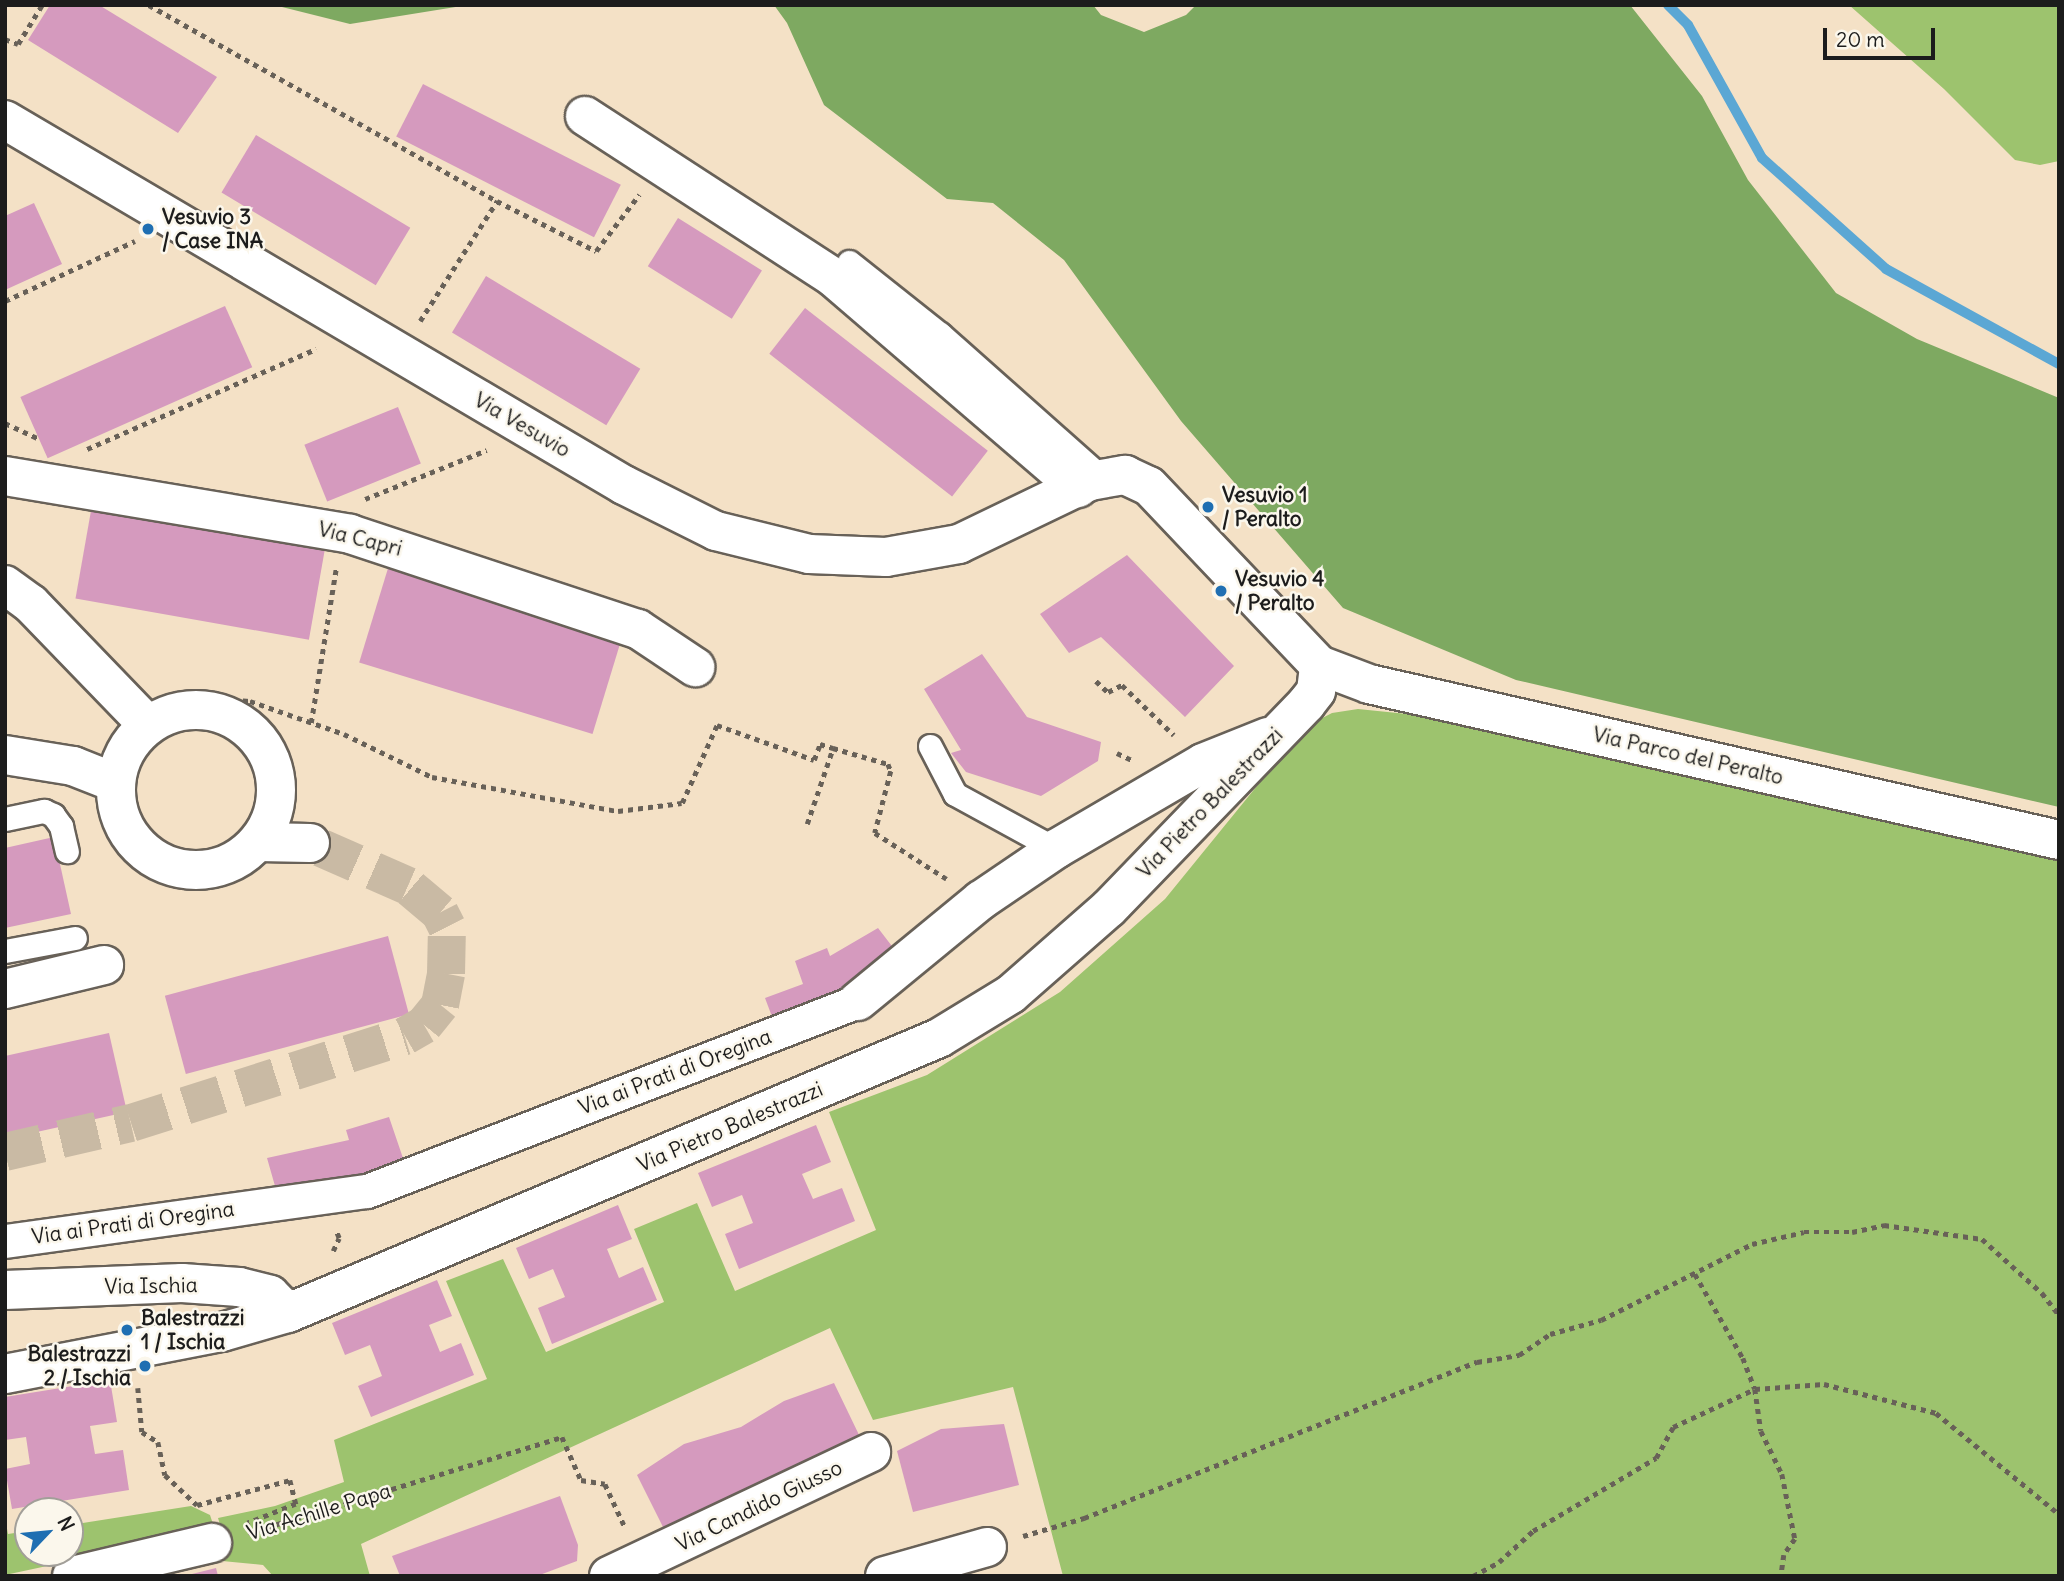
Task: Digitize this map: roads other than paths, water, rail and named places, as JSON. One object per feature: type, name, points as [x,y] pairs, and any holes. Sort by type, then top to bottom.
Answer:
[{"type":"street","points":[[585,116],[834,278],[1089,483]]},
{"type":"street","name":"Via Vesuvio","points":[[5,120],[624,485],[716,531],[765,545],[835,557],[886,557],[959,544],[1089,483],[1125,475],[1143,481],[1319,664]]},
{"type":"street","name":"Via Capri","points":[[5,475],[351,517],[450,564],[638,629],[695,667]]},
{"type":"street","points":[[5,585],[31,604],[148,725]]},
{"type":"street","name":"Via Pietro Balestrazzi","points":[[5,1374],[222,1332],[288,1313],[939,1038],[990,1010],[1077,939],[1316,691],[1319,664]]},
{"type":"street","name":"Via Parco del Peralto","points":[[1319,664],[1368,684],[2059,840]]},
{"type":"street","points":[[197,709],[222,713],[245,725],[263,744],[274,768],[277,794],[272,820],[259,842],[239,858],[216,869],[190,870],[166,865],[144,852],[128,832],[118,809],[116,783],[120,761],[148,725],[171,713],[197,709]]},
{"type":"street","name":"Via ai Prati di Oregina","points":[[5,1241],[366,1191],[858,1001],[981,900],[1056,849],[1203,763],[1276,734]]},
{"type":"street","points":[[9,763],[73,766],[116,783]]},
{"type":"street","points":[[259,842],[310,843]]},
{"type":"street","points":[[5,989],[104,965]]},
{"type":"street","name":"Via Ischia","points":[[5,1290],[182,1283],[239,1287],[270,1295],[288,1313]]},
{"type":"street","name":"Via Candido Giusso","points":[[625,1569],[871,1452]]},
{"type":"street","points":[[72,1576],[228,1538]]},
{"type":"street","points":[[885,1576],[987,1547]]},
{"type":"lane","points":[[849,262],[940,334],[1089,483]]},
{"type":"lane","points":[[930,746],[955,794],[1056,849]]},
{"type":"lane","points":[[5,819],[44,811],[53,816],[61,826],[67,851]]},
{"type":"lane","points":[[5,951],[75,937]]},
{"type":"waterway","points":[[1668,5],[1688,25],[1762,158],[1886,269],[2059,364]]},
{"type":"tunnel","points":[[5,1152],[131,1123],[405,1036],[424,1025],[440,1005],[446,974],[447,927],[440,913],[408,886],[310,843]]},
{"type":"place","name":"Vesuvio 3 / Case INA","points":[[148,229]]},
{"type":"place","name":"Vesuvio 1 / Peralto","points":[[1208,507]]},
{"type":"place","name":"Vesuvio 4 / Peralto","points":[[1221,591]]},
{"type":"place","name":"Balestrazzi 1 / Ischia","points":[[127,1330]]},
{"type":"place","name":"Balestrazzi 2 / Ischia","points":[[145,1366]]}]
